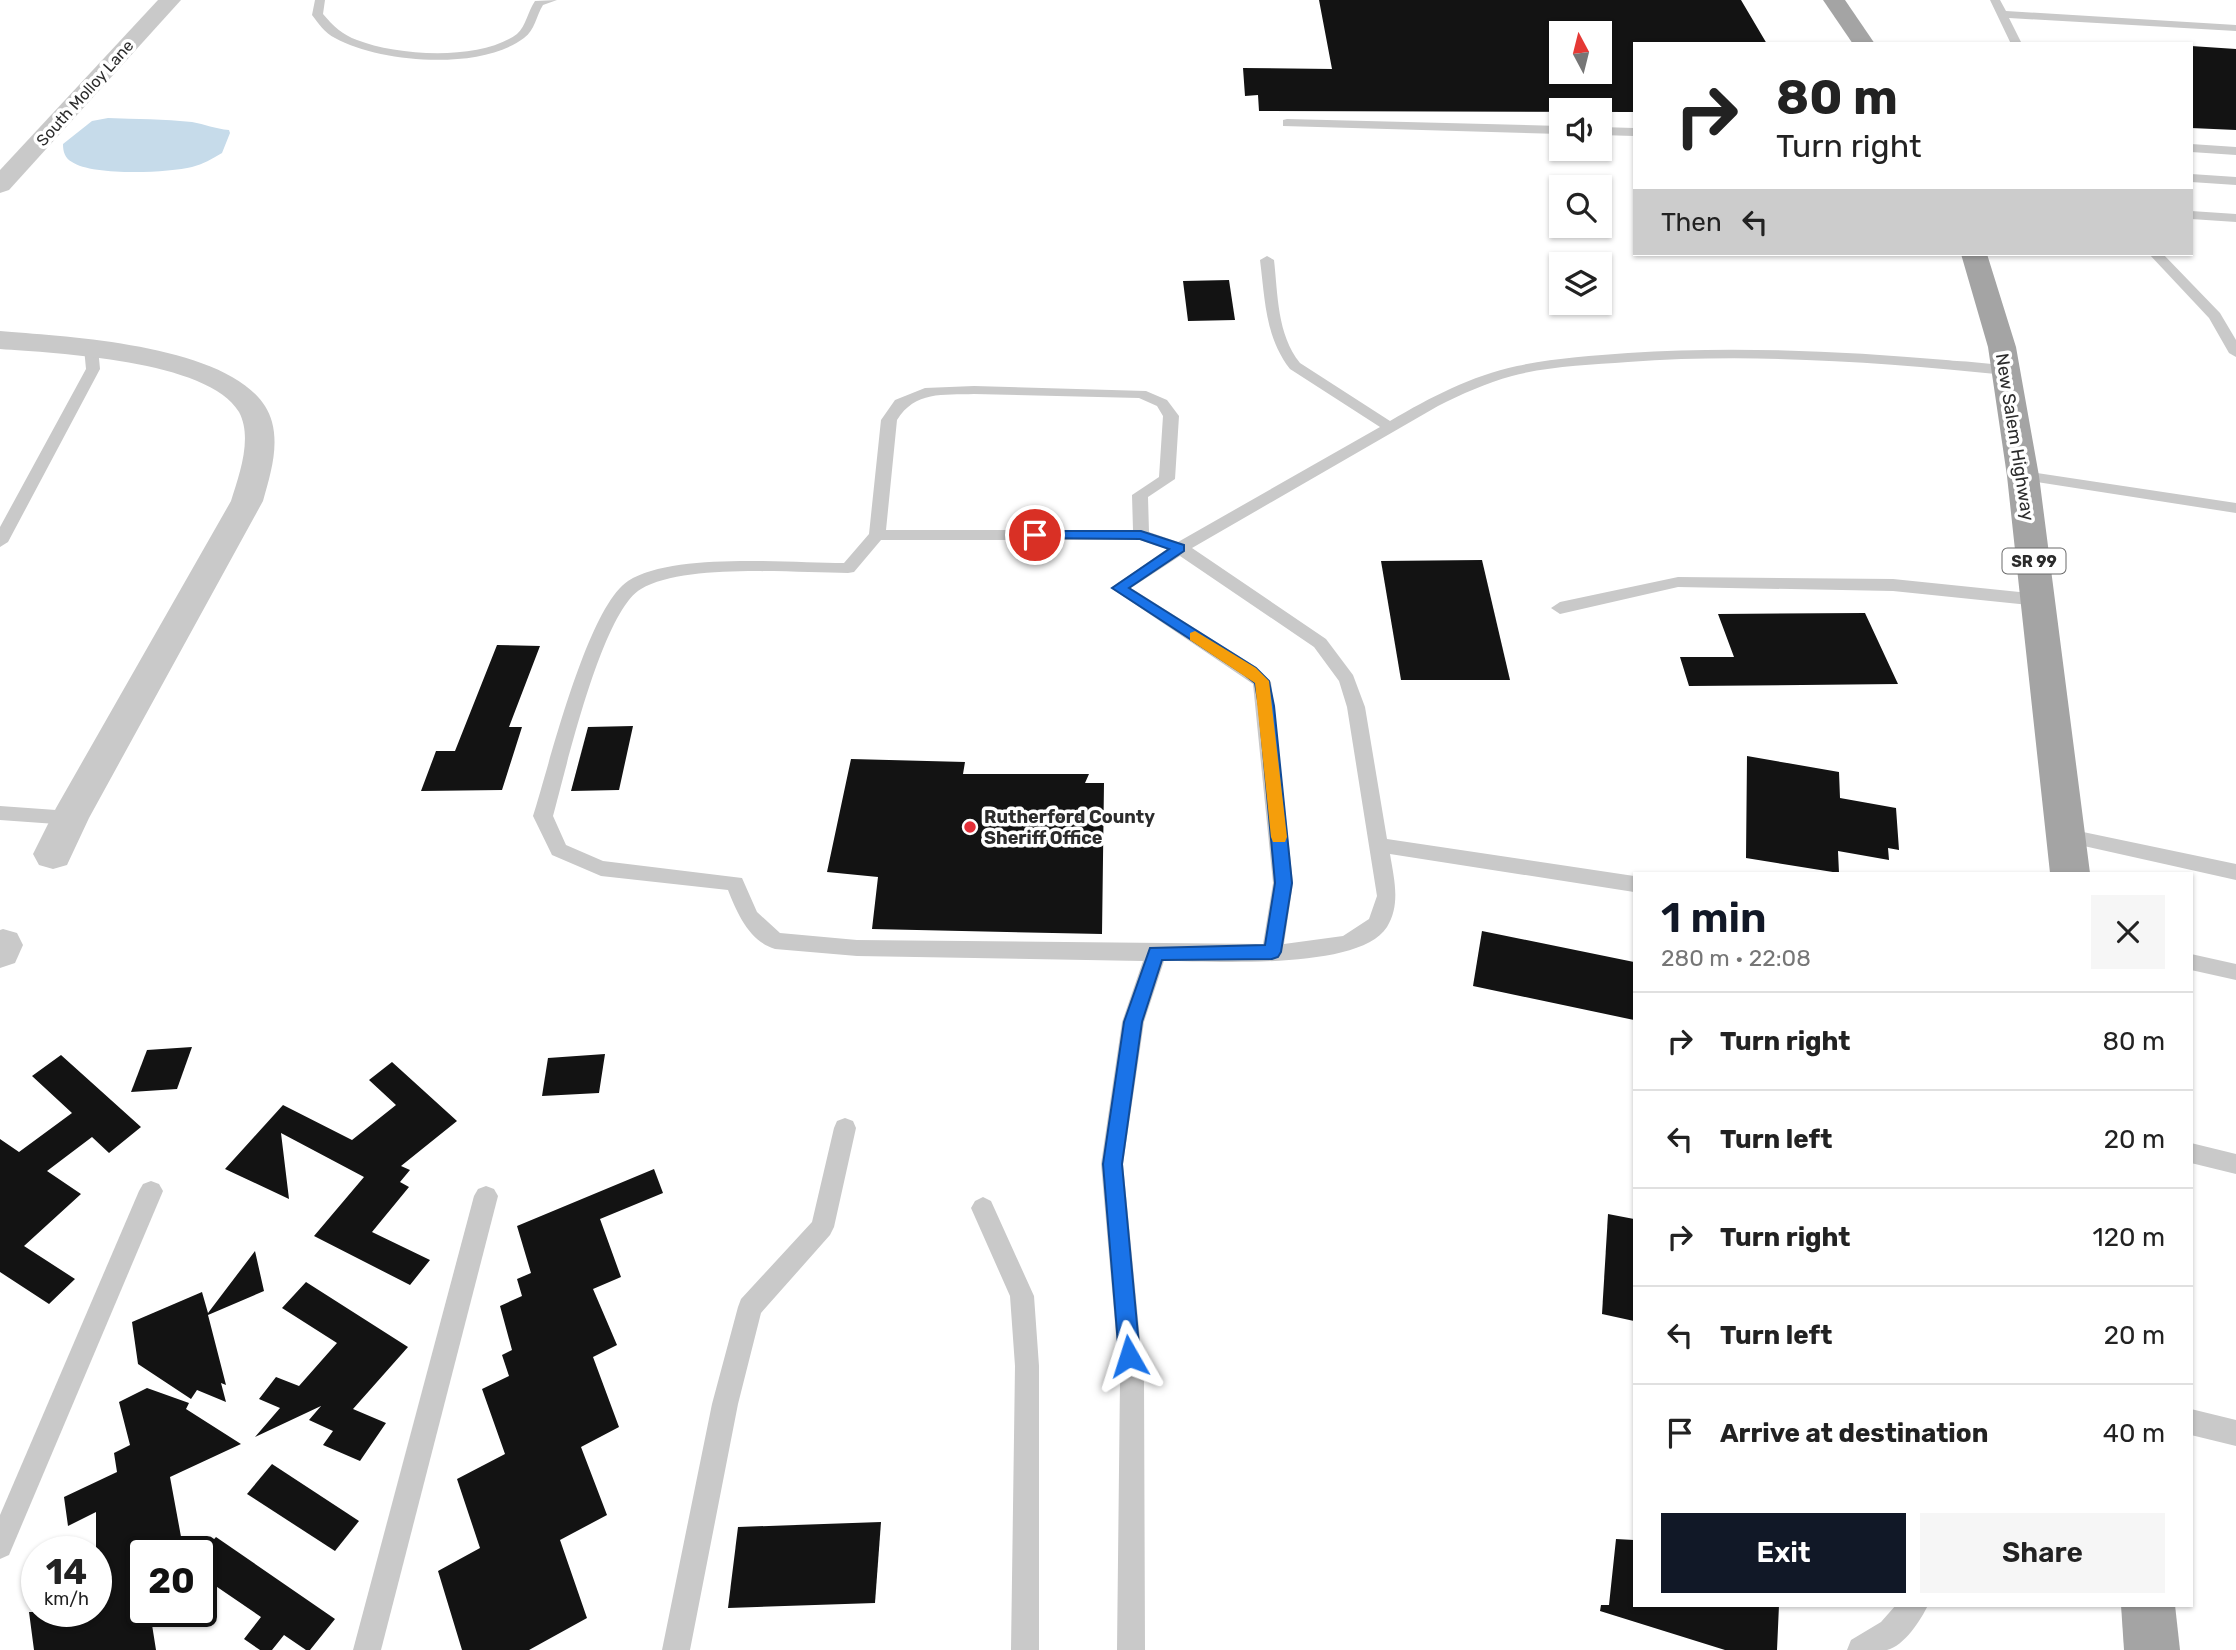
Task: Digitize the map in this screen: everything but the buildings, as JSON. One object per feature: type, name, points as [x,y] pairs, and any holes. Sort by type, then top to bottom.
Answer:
[{"type":"main road","points":[[1833,0],[1863,42]]},
{"type":"main road","name":"New Salem Highway","points":[[1975,256],[2002,347],[2023,476],[2070,872]]},
{"type":"main road","points":[[2148,1607],[2152,1650]]},
{"type":"street","name":"South Molloy Lane","points":[[0,185],[170,0]]},
{"type":"street","points":[[0,340],[90,348],[183,366],[232,386],[252,408],[261,447],[247,501],[70,818],[53,854]]},
{"type":"lane","points":[[320,0],[317,15],[337,35],[378,51],[449,57],[491,51],[522,36],[539,3],[552,0]]},
{"type":"lane","points":[[1995,0],[2016,42]]},
{"type":"lane","points":[[2002,14],[2236,28]]},
{"type":"lane","points":[[1287,123],[1549,130]]},
{"type":"lane","points":[[1612,131],[1633,132]]},
{"type":"lane","points":[[2193,148],[2236,151]]},
{"type":"lane","points":[[2193,178],[2236,181]]},
{"type":"lane","points":[[2193,215],[2236,218]]},
{"type":"lane","points":[[2158,256],[2215,316],[2236,353]]},
{"type":"lane","points":[[1267,260],[1279,341],[1284,355],[1295,366],[1390,427]]},
{"type":"lane","points":[[0,542],[93,369],[90,348]]},
{"type":"lane","points":[[1272,952],[1283,883],[1262,681],[1119,588],[1180,548],[1390,427],[1457,392],[1505,373],[1576,362],[1652,355],[1720,354],[1903,359],[2006,371]]},
{"type":"lane","points":[[877,535],[1141,535],[1180,548],[1320,643],[1347,678],[1356,707],[1387,897],[1378,924],[1348,944],[1272,952],[1156,953],[857,948],[775,941],[749,917],[735,883],[601,868],[559,850],[543,816],[584,677],[615,603],[634,585],[669,572],[720,568],[848,568],[877,535],[888,420],[900,403],[930,391],[974,390],[1141,394],[1162,402],[1171,416],[1167,479],[1140,495],[1141,535]]},
{"type":"lane","points":[[2023,476],[2236,508]]},
{"type":"lane","points":[[1560,608],[1678,582],[1893,585],[2038,600]]},
{"type":"lane","points":[[0,813],[70,818]]},
{"type":"lane","points":[[2064,835],[2236,872]]},
{"type":"lane","points":[[1379,845],[1633,884]]},
{"type":"lane","points":[[1131,1650],[1132,1380],[1112,1164],[1133,1022],[1156,953]]},
{"type":"lane","points":[[2193,962],[2236,972]]},
{"type":"lane","points":[[676,1650],[725,1404],[750,1307],[822,1227],[845,1128]]},
{"type":"lane","points":[[2193,1153],[2236,1164]]},
{"type":"lane","points":[[0,1546],[151,1191]]},
{"type":"lane","points":[[367,1650],[486,1196]]},
{"type":"lane","points":[[984,1208],[1022,1296],[1027,1366],[1025,1650]]},
{"type":"lane","points":[[2193,1422],[2236,1433]]},
{"type":"lane","points":[[1861,1650],[1891,1632],[1912,1607]]},
{"type":"water","points":[[108,118],[192,122],[229,130],[230,133],[222,153],[200,164],[181,169],[149,172],[96,170],[68,159],[63,144],[92,121]]},
{"type":"slow traffic","points":[[1195,636],[1262,681],[1279,837]]},
{"type":"place","name":"Rutherford County Sheriff Office","points":[[970,827]]},
{"type":"route","points":[[1035,535],[1141,535],[1180,548],[1119,588],[1250,671],[1262,681],[1266,706],[1283,883],[1272,952],[1156,953],[1133,1022],[1112,1164],[1129,1356]]}]
